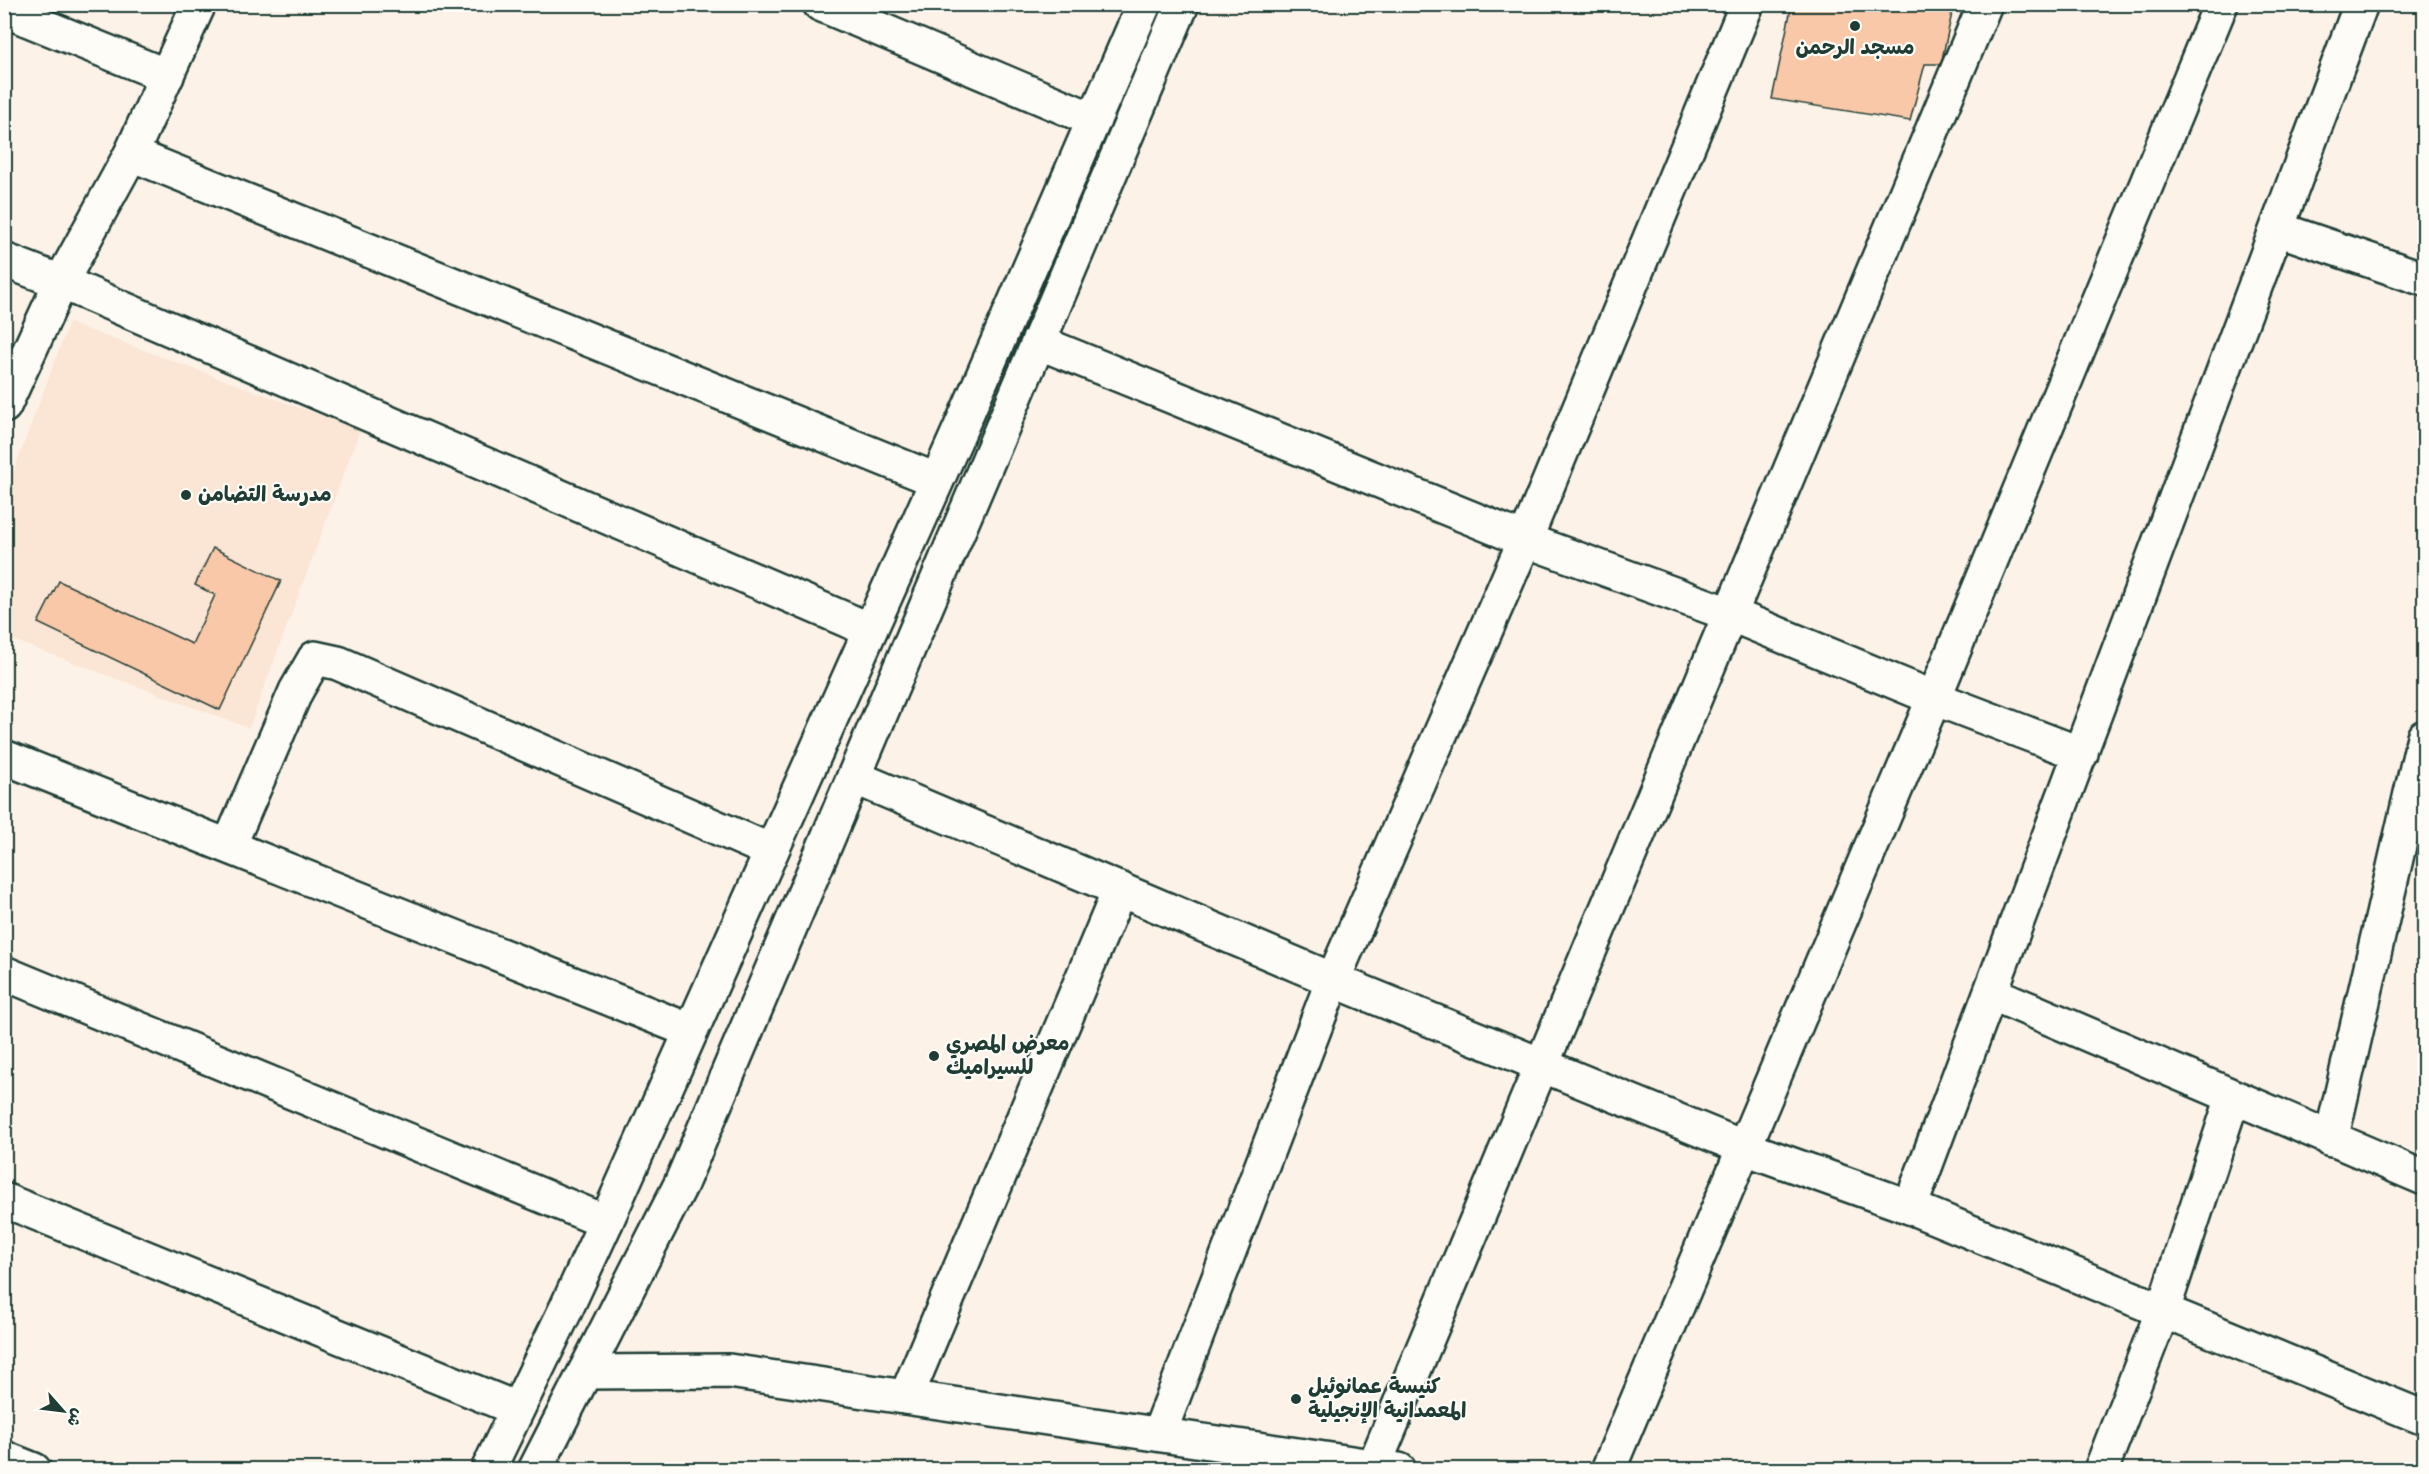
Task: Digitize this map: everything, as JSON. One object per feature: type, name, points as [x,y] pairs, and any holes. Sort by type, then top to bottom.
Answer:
[{"type":"street","points":[[4,406],[61,282],[131,154],[199,4]]},
{"type":"street","points":[[820,4],[858,12],[1094,120]]},
{"type":"street","points":[[488,1470],[606,1222],[870,630],[1144,4]]},
{"type":"street","points":[[535,1470],[681,1184],[1182,4]]},
{"type":"street","points":[[1159,1434],[1333,980],[1525,540],[1747,4]]},
{"type":"street","points":[[585,1372],[729,1371],[1387,1468],[1542,1064],[1732,615],[1985,4]]},
{"type":"street","points":[[1608,1470],[1934,698],[2221,4]]},
{"type":"street","points":[[1910,1207],[2361,4]]},
{"type":"street","points":[[4,10],[167,76]]},
{"type":"street","points":[[131,154],[936,480]]},
{"type":"street","points":[[2278,229],[2424,279]]},
{"type":"street","points":[[4,260],[61,282],[870,630]]},
{"type":"street","points":[[1038,342],[1525,540],[1732,615],[1934,698],[2081,754]]},
{"type":"street","points":[[229,846],[296,691],[315,658],[338,663],[771,851]]},
{"type":"street","points":[[2331,1140],[2424,737]]},
{"type":"street","points":[[4,757],[691,1031]]},
{"type":"street","points":[[854,777],[1333,980],[1744,1148],[1910,1207],[2424,1418]]},
{"type":"street","points":[[906,1397],[1120,889]]},
{"type":"street","points":[[4,973],[606,1222]]},
{"type":"street","points":[[1991,993],[2424,1178]]},
{"type":"street","points":[[2101,1470],[2163,1311],[2233,1097]]},
{"type":"street","points":[[4,1200],[517,1409]]},
{"type":"street","points":[[4,1458],[34,1470]]},
{"type":"shaded area","points":[[69,323],[360,430],[249,728],[5,637],[4,497]]},
{"type":"building","points":[[1792,4],[1954,4],[1941,64],[1925,64],[1910,121],[1772,99]]},
{"type":"building","points":[[213,548],[281,581],[220,710],[38,623],[59,581],[192,644],[215,595],[195,585]]},
{"type":"place","name":"مسجد الرحمن","points":[[1855,26]]},
{"type":"place","name":"مدرسة التضامن","points":[[186,495]]},
{"type":"place","name":"معرض المصري للسيراميك","points":[[934,1056]]},
{"type":"place","name":"كنيسة عمانوئيل المعمدانية الإنجيلية","points":[[1296,1399]]}]
